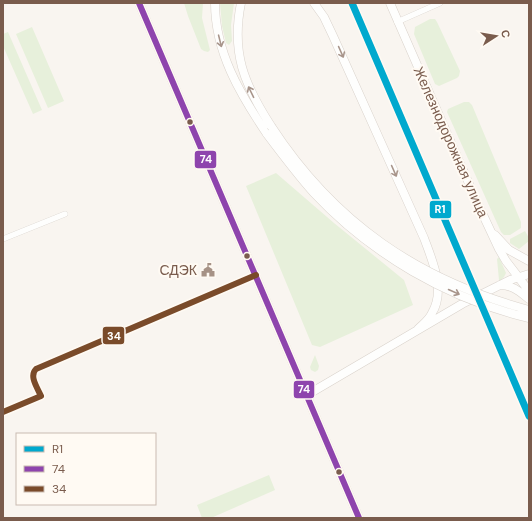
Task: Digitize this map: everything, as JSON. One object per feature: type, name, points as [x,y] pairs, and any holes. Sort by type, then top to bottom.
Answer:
[{"type":"main road","points":[[138,3],[359,518]]},
{"type":"main road","points":[[215,3],[219,41],[243,97],[267,134],[303,180],[330,209],[357,233],[387,256],[424,278],[484,304],[529,318]]},
{"type":"main road","points":[[241,3],[238,37],[240,62],[252,95],[284,145],[320,189],[348,216],[391,250],[428,272],[482,296],[529,310]]},
{"type":"main road","points":[[314,3],[324,17],[334,36],[424,238],[434,265],[437,288],[435,307],[428,320],[418,330]]},
{"type":"main road","name":"Железнодорожная улица","points":[[390,3],[486,223],[502,255],[529,291]]},
{"type":"main road","points":[[486,223],[509,250],[529,261]]},
{"type":"main road","points":[[307,395],[462,304],[499,285],[529,274]]},
{"type":"main road","points":[[499,285],[511,286],[517,289],[529,300]]},
{"type":"street","points":[[398,22],[440,3]]},
{"type":"street","points":[[3,239],[65,214]]},
{"type":"street","points":[[3,412],[41,396],[33,375],[36,369],[256,275]]},
{"type":"green space","points":[[184,3],[203,3],[202,18],[210,50],[208,52],[201,49]]},
{"type":"green space","points":[[220,3],[234,3],[231,25],[232,41],[229,45],[226,43],[222,26]]},
{"type":"green space","points":[[430,19],[435,19],[437,22],[460,71],[457,78],[439,86],[435,84],[414,34],[415,27]]},
{"type":"green space","points":[[32,27],[64,101],[48,108],[16,34]]},
{"type":"green space","points":[[8,32],[42,110],[33,114],[3,46],[3,34]]},
{"type":"green space","points":[[464,102],[469,102],[472,105],[521,222],[521,228],[510,235],[504,235],[501,232],[447,112],[448,109]]},
{"type":"green space","points":[[276,173],[404,280],[413,305],[320,347],[312,345],[246,186]]},
{"type":"green space","points":[[525,231],[529,241],[519,249],[510,243],[510,239]]},
{"type":"green space","points":[[499,257],[506,273],[500,281],[497,259]]},
{"type":"green space","points":[[315,355],[319,366],[318,370],[315,372],[311,370],[310,367]]},
{"type":"green space","points":[[269,475],[275,490],[211,518],[202,518],[197,505]]},
{"type":"transit line","name":"74","points":[[139,3],[359,518]]},
{"type":"transit line","name":"R1","points":[[352,3],[529,416]]},
{"type":"transit line","name":"34","points":[[3,412],[41,396],[33,378],[36,369],[256,275]]},
{"type":"place","name":"СДЭК","points":[[208,270]]}]
